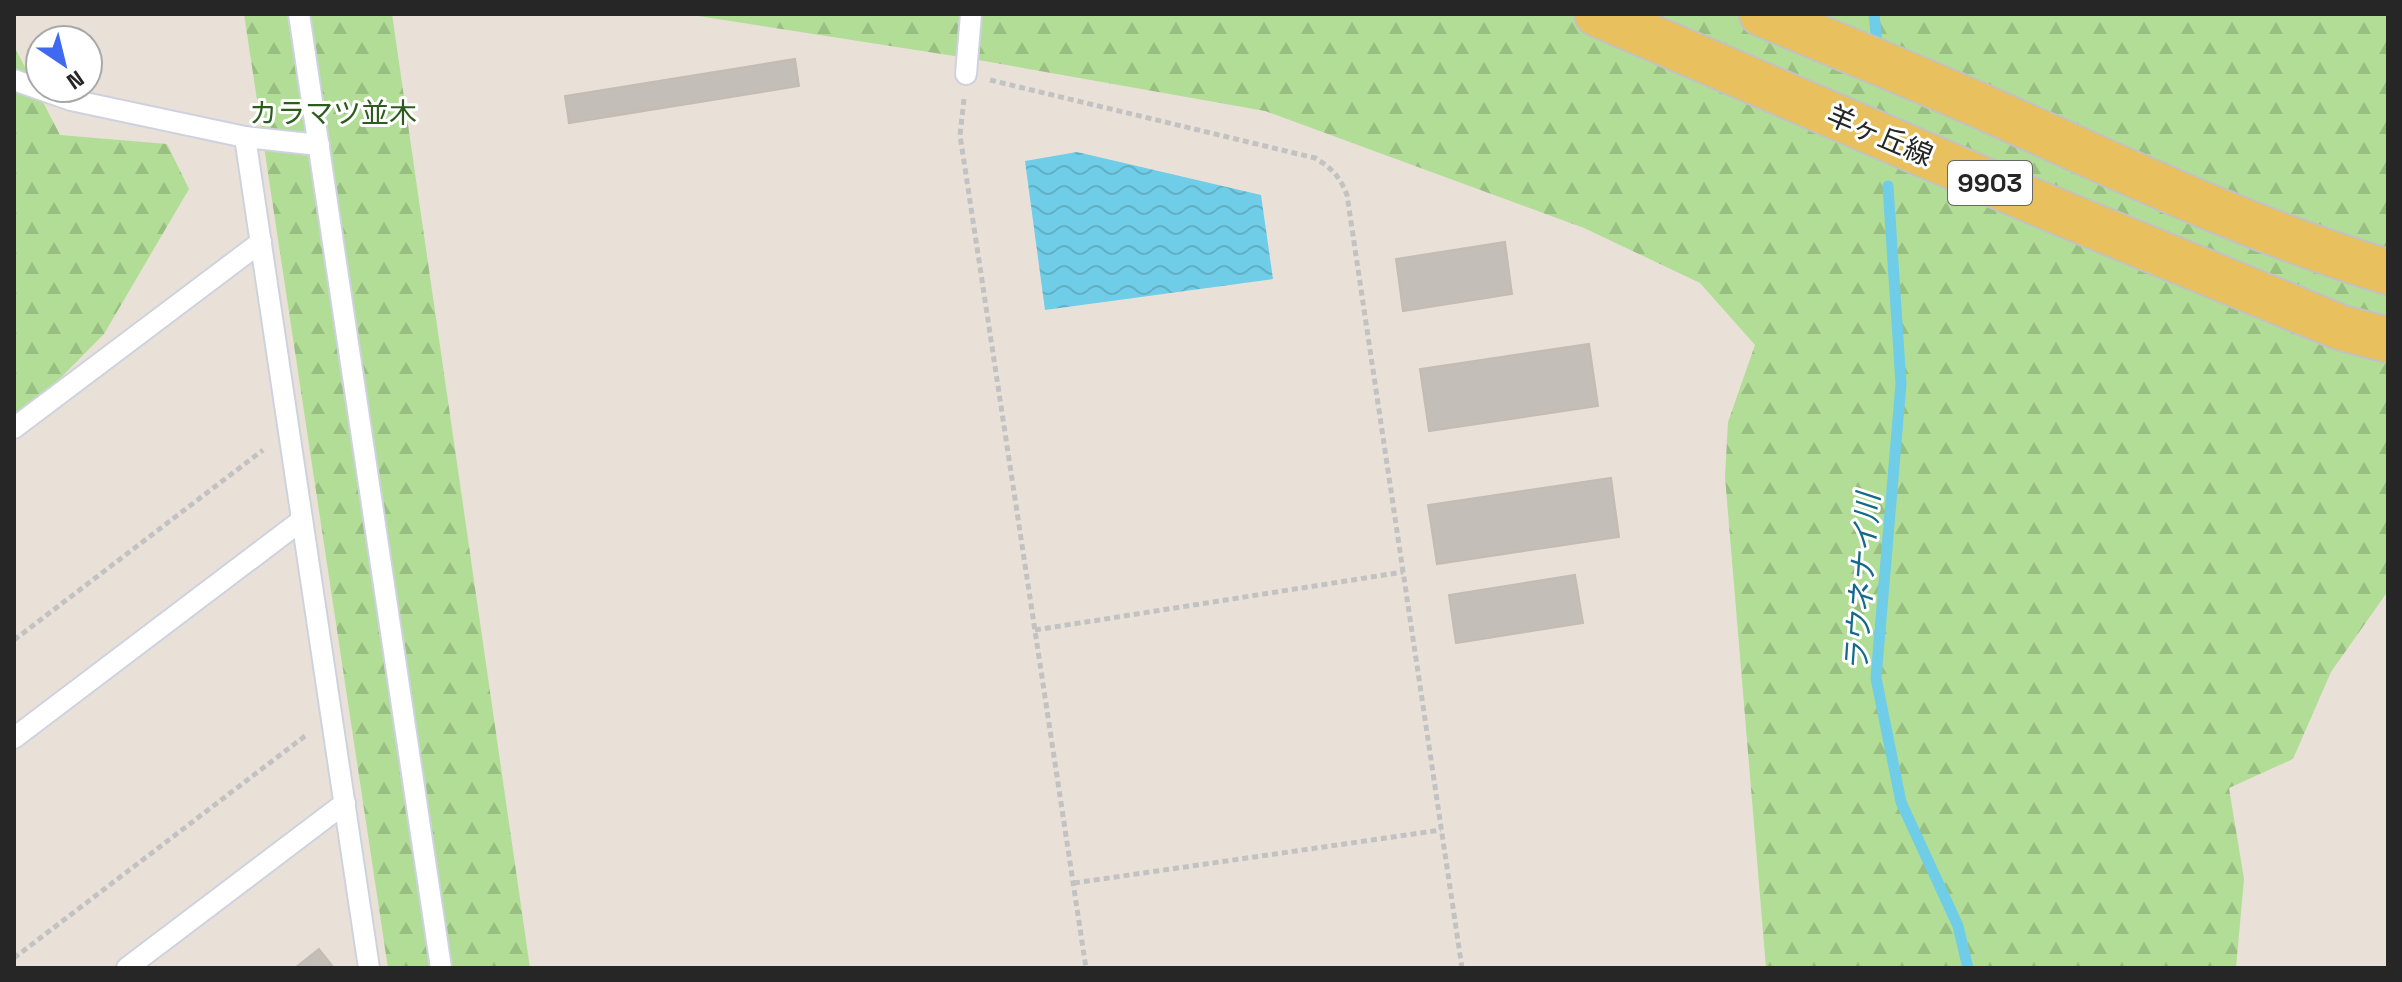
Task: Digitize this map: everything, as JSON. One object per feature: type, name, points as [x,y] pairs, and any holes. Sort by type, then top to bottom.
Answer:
[{"type":"main road","name":"羊ヶ丘線","points":[[1597,14],[2056,211],[2342,328],[2388,340]]},
{"type":"main road","name":"9903","points":[[1762,14],[1990,110],[2180,196],[2388,272]]},
{"type":"lane","points":[[299,14],[441,968]]},
{"type":"lane","points":[[966,74],[971,14]]},
{"type":"lane","points":[[14,80],[71,100],[245,137],[319,145]]},
{"type":"lane","points":[[245,137],[369,968]]},
{"type":"lane","points":[[14,428],[261,242]]},
{"type":"lane","points":[[14,738],[302,520]]},
{"type":"lane","points":[[127,968],[345,803]]},
{"type":"path","points":[[1086,968],[960,135],[966,74],[1315,158],[1341,179],[1347,195],[1462,968]]},
{"type":"path","points":[[14,640],[289,430]]},
{"type":"path","points":[[1035,630],[1403,572]]},
{"type":"path","points":[[14,958],[331,716]]},
{"type":"path","points":[[1074,883],[1441,830]]},
{"type":"green space","name":"カラマツ並木","points":[[244,14],[392,14],[530,968],[388,968]]},
{"type":"green space","points":[[685,14],[2388,14],[2388,591],[2331,672],[2293,759],[2229,788],[2244,879],[2236,968],[1766,968],[1725,477],[1728,422],[1755,345],[1700,283],[1584,228],[1265,111],[967,58]]},
{"type":"green space","points":[[14,46],[24,65],[24,104],[44,104],[60,135],[167,144],[189,189],[104,334],[14,425]]},
{"type":"water","points":[[1077,152],[1261,195],[1273,279],[1045,310],[1025,161]]},
{"type":"building","points":[[795,59],[799,86],[569,123],[565,96]]},
{"type":"building","points":[[1505,242],[1512,294],[1403,311],[1396,259]]},
{"type":"building","points":[[1589,344],[1598,406],[1429,431],[1420,369]]},
{"type":"building","points":[[1611,478],[1619,537],[1437,564],[1428,505]]},
{"type":"building","points":[[1575,575],[1583,623],[1456,643],[1449,595]]},
{"type":"building","points":[[319,949],[334,968],[295,968]]},
{"type":"waterway","name":"ラウネナイ川","points":[[1874,14],[1877,43]]},
{"type":"waterway","name":"ラウネナイ川","points":[[1888,186],[1901,384],[1876,678],[1901,802],[1958,926],[1968,968]]}]
